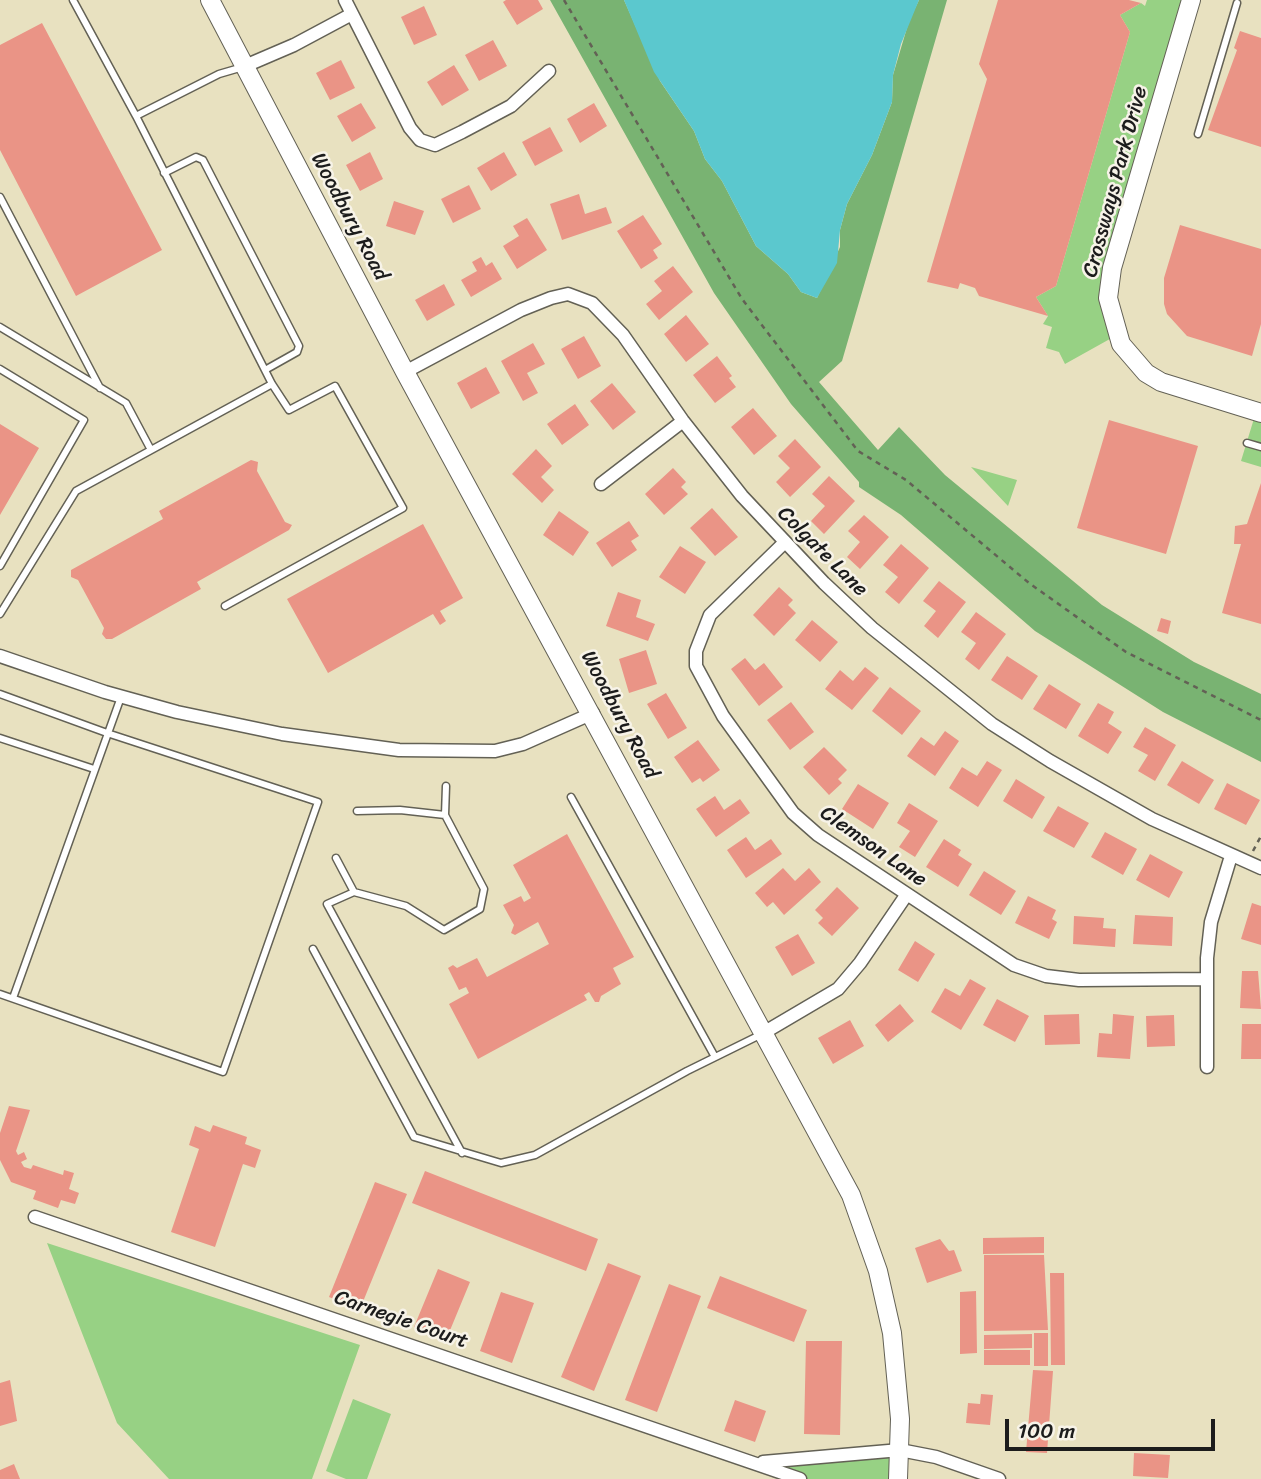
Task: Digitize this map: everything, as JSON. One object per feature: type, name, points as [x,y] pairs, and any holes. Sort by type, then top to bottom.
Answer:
[{"type":"main road","name":"Woodbury Road","points":[[210,0],[405,372],[593,713],[851,1195],[867,1235],[892,1334],[900,1450],[898,1479]]},
{"type":"main road","name":"Crossways Park Drive","points":[[1191,0],[1112,268],[1108,298],[1121,344],[1146,373],[1161,382],[1261,413]]},
{"type":"street","points":[[345,0],[410,128],[420,140],[435,145],[510,106],[534,88],[549,71]]},
{"type":"street","points":[[245,66],[294,45],[352,14]]},
{"type":"street","name":"Colgate Lane","points":[[405,372],[521,310],[568,294],[592,303],[623,335],[683,421],[742,496],[872,628],[992,724],[1105,794],[1261,868]]},
{"type":"street","points":[[601,484],[683,421]]},
{"type":"street","name":"Clemson Lane","points":[[785,542],[710,615],[696,651],[696,666],[723,716],[793,813],[818,835],[1014,965],[1046,976],[1079,980],[1207,979]]},
{"type":"street","points":[[0,656],[121,697],[282,734],[399,750],[469,753],[495,751],[523,744],[593,713]]},
{"type":"street","points":[[1208,1067],[1207,979],[1211,922],[1231,856]]},
{"type":"street","points":[[765,1032],[838,989],[860,963],[907,894]]},
{"type":"street","name":"Carnegie Court","points":[[36,1217],[800,1479]]},
{"type":"street","name":"Carnegie Court","points":[[753,1463],[900,1450],[936,1457],[999,1479]]},
{"type":"lane","points":[[73,0],[136,116],[272,384],[289,410],[335,386],[403,508],[225,606]]},
{"type":"lane","points":[[1198,134],[1237,3]]},
{"type":"lane","points":[[136,116],[219,74],[245,66]]},
{"type":"lane","points":[[164,173],[196,158],[203,160],[299,345],[297,352],[265,370]]},
{"type":"lane","points":[[0,197],[100,388]]},
{"type":"lane","points":[[0,327],[126,403],[151,450]]},
{"type":"lane","points":[[0,369],[84,420],[0,566]]},
{"type":"lane","points":[[0,614],[76,491],[272,384]]},
{"type":"lane","points":[[1247,443],[1261,447]]},
{"type":"lane","points":[[0,694],[107,733],[318,802],[306,845],[223,1072],[0,994]]},
{"type":"lane","points":[[13,998],[121,697]]},
{"type":"lane","points":[[0,738],[94,769]]},
{"type":"lane","points":[[446,786],[445,816],[484,889],[480,909],[444,930],[406,906],[354,892],[327,904],[462,1153]]},
{"type":"lane","points":[[571,797],[715,1057]]},
{"type":"lane","points":[[357,811],[400,810],[445,816]]},
{"type":"lane","points":[[337,858],[354,892]]},
{"type":"lane","points":[[313,949],[414,1138],[500,1163],[535,1155],[765,1032]]},
{"type":"path","points":[[564,0],[742,299],[858,451],[906,480],[1028,583],[1126,652],[1261,720]]},
{"type":"path","points":[[1247,862],[1261,836]]},
{"type":"green space","points":[[550,0],[624,0],[660,81],[694,131],[705,159],[722,181],[756,246],[788,274],[801,292],[817,298],[840,247],[840,230],[847,204],[872,155],[892,102],[893,75],[909,21],[919,0],[947,0],[842,361],[819,382],[878,450],[899,427],[945,475],[1102,605],[1194,662],[1261,694],[1261,762],[1163,712],[1035,631],[901,515],[859,487],[859,482],[791,404],[714,293]]},
{"type":"green space","points":[[1147,0],[1184,0],[1112,268],[1117,335],[1065,364],[1059,352],[1046,348],[1052,327],[1043,324],[1048,316],[1036,297],[1056,286],[1130,32],[1120,15],[1141,3],[1145,6]]},
{"type":"green space","points":[[1256,412],[1261,413],[1261,467],[1241,461]]},
{"type":"green space","points":[[971,467],[1017,480],[1008,506]]},
{"type":"green space","points":[[47,1243],[360,1345],[312,1479],[169,1479],[117,1423]]},
{"type":"green space","points":[[353,1399],[391,1414],[367,1479],[346,1479],[326,1471]]},
{"type":"green space","points":[[899,1452],[897,1479],[804,1479],[760,1464]]},
{"type":"water","points":[[624,0],[919,0],[901,44],[893,75],[892,102],[872,155],[847,204],[840,230],[837,263],[817,298],[801,292],[788,274],[756,246],[722,181],[705,159],[694,131],[654,72]]},
{"type":"building","points":[[538,0],[543,9],[517,25],[503,2]]},
{"type":"building","points":[[998,0],[1129,0],[1141,3],[1120,15],[1130,32],[1056,286],[1036,297],[1048,316],[979,296],[975,288],[960,283],[958,289],[927,282],[987,79],[979,64]]},
{"type":"building","points":[[424,6],[437,35],[414,45],[401,17]]},
{"type":"building","points":[[42,23],[162,250],[76,296],[0,150],[0,45]]},
{"type":"building","points":[[1240,31],[1261,38],[1261,147],[1208,130],[1237,50],[1234,48]]},
{"type":"building","points":[[493,40],[507,66],[479,81],[465,55]]},
{"type":"building","points":[[341,60],[355,88],[330,100],[316,73]]},
{"type":"building","points":[[454,65],[469,90],[442,106],[427,82]]},
{"type":"building","points":[[361,103],[376,128],[352,142],[337,116]]},
{"type":"building","points":[[594,103],[607,126],[580,143],[567,119]]},
{"type":"building","points":[[550,127],[563,151],[535,166],[522,142]]},
{"type":"building","points":[[370,152],[383,179],[360,191],[346,165]]},
{"type":"building","points":[[504,152],[517,175],[491,191],[477,168]]},
{"type":"building","points":[[469,185],[481,209],[453,223],[441,199]]},
{"type":"building","points":[[579,194],[585,214],[606,207],[612,223],[562,240],[550,204]]},
{"type":"building","points":[[394,201],[424,211],[415,235],[386,226]]},
{"type":"building","points":[[643,215],[662,244],[653,250],[658,258],[641,269],[617,231]]},
{"type":"building","points":[[527,218],[547,250],[517,269],[503,246],[519,236],[513,226]]},
{"type":"building","points":[[1180,225],[1261,249],[1261,324],[1252,356],[1187,336],[1167,314],[1164,304],[1164,278]]},
{"type":"building","points":[[481,257],[486,266],[492,262],[502,279],[471,297],[461,280],[477,271],[472,262]]},
{"type":"building","points":[[673,266],[693,292],[659,320],[646,304],[662,291],[654,281]]},
{"type":"building","points":[[444,284],[455,305],[427,321],[415,300]]},
{"type":"building","points":[[686,315],[709,344],[686,362],[664,334]]},
{"type":"building","points":[[584,336],[601,366],[578,379],[561,349]]},
{"type":"building","points":[[533,343],[545,364],[527,373],[538,393],[523,401],[501,361]]},
{"type":"building","points":[[717,356],[732,376],[729,378],[736,387],[715,403],[693,375]]},
{"type":"building","points":[[486,367],[500,393],[471,409],[457,383]]},
{"type":"building","points":[[612,383],[636,412],[613,430],[590,401]]},
{"type":"building","points":[[575,404],[589,425],[562,445],[547,424]]},
{"type":"building","points":[[753,408],[777,436],[754,455],[731,427]]},
{"type":"building","points":[[1109,420],[1198,446],[1166,554],[1077,528]]},
{"type":"building","points":[[0,424],[39,448],[0,515]]},
{"type":"building","points":[[795,439],[821,467],[790,497],[776,482],[790,468],[778,456]]},
{"type":"building","points":[[536,449],[552,466],[541,477],[554,490],[542,503],[512,474]]},
{"type":"building","points":[[251,460],[258,462],[257,471],[285,522],[292,525],[289,530],[197,582],[201,589],[112,639],[106,639],[102,634],[104,628],[78,580],[71,577],[71,570],[163,519],[159,511]]},
{"type":"building","points":[[673,468],[686,482],[681,487],[688,494],[664,515],[645,494]]},
{"type":"building","points":[[829,476],[855,501],[824,534],[811,521],[825,506],[812,494]]},
{"type":"building","points":[[1261,483],[1261,624],[1222,613],[1241,544],[1234,544],[1235,526],[1247,524]]},
{"type":"building","points":[[712,508],[738,537],[715,556],[690,528]]},
{"type":"building","points":[[559,511],[589,532],[573,556],[543,535]]},
{"type":"building","points":[[864,515],[889,537],[860,569],[847,557],[860,542],[848,531]]},
{"type":"building","points":[[629,521],[639,536],[631,541],[637,550],[612,567],[596,543]]},
{"type":"building","points":[[423,524],[463,598],[440,611],[446,621],[440,625],[433,614],[328,673],[287,599]]},
{"type":"building","points":[[901,544],[929,568],[899,604],[885,592],[898,577],[883,565]]},
{"type":"building","points":[[680,546],[706,562],[685,594],[659,577]]},
{"type":"building","points":[[939,581],[966,602],[938,638],[924,626],[936,611],[923,601]]},
{"type":"building","points":[[779,587],[793,600],[788,605],[796,613],[774,636],[753,615]]},
{"type":"building","points":[[618,592],[641,600],[636,617],[655,624],[648,641],[606,626]]},
{"type":"building","points":[[976,612],[1006,634],[979,670],[965,659],[976,643],[961,632]]},
{"type":"building","points":[[1161,618],[1171,621],[1168,634],[1157,631]]},
{"type":"building","points":[[812,620],[838,642],[820,662],[795,640]]},
{"type":"building","points":[[646,650],[657,684],[629,693],[619,659]]},
{"type":"building","points":[[1007,656],[1038,676],[1022,700],[991,680]]},
{"type":"building","points":[[745,658],[755,670],[764,663],[783,687],[759,706],[731,669]]},
{"type":"building","points":[[865,667],[879,678],[852,710],[825,689],[840,670],[853,681]]},
{"type":"building","points":[[1049,684],[1081,704],[1066,729],[1033,709]]},
{"type":"building","points":[[890,687],[921,711],[902,735],[872,711]]},
{"type":"building","points":[[666,693],[687,728],[668,739],[647,704]]},
{"type":"building","points":[[791,702],[814,732],[790,750],[767,720]]},
{"type":"building","points":[[1098,703],[1114,712],[1108,723],[1122,732],[1108,754],[1078,736]]},
{"type":"building","points":[[1145,727],[1176,745],[1155,781],[1138,771],[1148,755],[1133,747]]},
{"type":"building","points":[[945,731],[959,741],[935,776],[907,756],[921,737],[934,746]]},
{"type":"building","points":[[698,740],[720,770],[703,782],[700,778],[692,783],[674,757]]},
{"type":"building","points":[[824,747],[847,770],[838,779],[842,783],[829,795],[803,767]]},
{"type":"building","points":[[987,761],[1002,770],[978,807],[949,788],[962,767],[977,776]]},
{"type":"building","points":[[1182,761],[1214,780],[1199,804],[1167,785]]},
{"type":"building","points":[[1016,779],[1045,797],[1032,819],[1003,801]]},
{"type":"building","points":[[1227,783],[1260,800],[1246,825],[1214,809]]},
{"type":"building","points":[[858,784],[889,803],[873,829],[842,809]]},
{"type":"building","points":[[715,796],[724,810],[740,799],[750,813],[716,837],[696,809]]},
{"type":"building","points":[[909,803],[938,821],[915,857],[899,847],[910,831],[897,823]]},
{"type":"building","points":[[1058,806],[1089,823],[1074,848],[1043,831]]},
{"type":"building","points":[[1105,832],[1137,849],[1123,875],[1091,857]]},
{"type":"building","points":[[567,834],[634,957],[613,968],[621,984],[601,996],[599,1002],[595,1002],[589,992],[584,995],[587,1000],[478,1059],[449,1004],[469,993],[466,987],[459,990],[448,968],[453,965],[457,968],[477,958],[487,977],[549,944],[538,922],[515,935],[511,933],[514,925],[503,905],[521,896],[524,902],[531,898],[513,865]]},
{"type":"building","points":[[746,837],[755,850],[771,839],[782,854],[746,878],[727,850]]},
{"type":"building","points":[[944,839],[961,850],[958,855],[972,864],[958,887],[926,867]]},
{"type":"building","points":[[1150,854],[1183,872],[1169,898],[1136,880]]},
{"type":"building","points":[[783,868],[795,881],[809,868],[821,882],[784,915],[773,902],[767,907],[755,893]]},
{"type":"building","points":[[984,871],[1016,891],[1001,915],[969,895]]},
{"type":"building","points":[[837,887],[859,908],[832,936],[818,923],[823,918],[815,910]]},
{"type":"building","points":[[1028,896],[1056,910],[1052,919],[1057,922],[1049,939],[1015,923]]},
{"type":"building","points":[[1252,903],[1261,906],[1261,945],[1241,939]]},
{"type":"building","points":[[1135,915],[1173,917],[1172,946],[1133,944]]},
{"type":"building","points":[[1074,916],[1104,918],[1103,928],[1116,929],[1115,947],[1073,944]]},
{"type":"building","points":[[798,934],[815,963],[792,976],[775,947]]},
{"type":"building","points":[[915,941],[935,954],[918,982],[898,970]]},
{"type":"building","points":[[1242,971],[1258,971],[1261,1009],[1240,1008]]},
{"type":"building","points":[[970,979],[986,988],[961,1030],[931,1012],[945,988],[960,996]]},
{"type":"building","points":[[997,999],[1029,1016],[1015,1042],[983,1025]]},
{"type":"building","points":[[900,1004],[914,1021],[888,1042],[875,1025]]},
{"type":"building","points":[[1079,1014],[1080,1044],[1045,1045],[1044,1015]]},
{"type":"building","points":[[1113,1014],[1134,1016],[1130,1059],[1097,1057],[1099,1033],[1112,1034]]},
{"type":"building","points":[[1174,1015],[1175,1046],[1147,1047],[1146,1016]]},
{"type":"building","points":[[850,1020],[864,1046],[833,1064],[818,1038]]},
{"type":"building","points":[[1242,1024],[1261,1024],[1261,1059],[1241,1059]]},
{"type":"building","points":[[9,1106],[30,1110],[16,1151],[18,1155],[24,1152],[27,1159],[21,1162],[24,1167],[31,1169],[33,1165],[63,1175],[64,1170],[74,1173],[69,1189],[79,1193],[75,1204],[61,1200],[58,1208],[33,1199],[36,1191],[11,1182],[0,1160],[0,1133]]},
{"type":"building","points":[[213,1125],[247,1137],[245,1144],[261,1150],[255,1168],[243,1164],[215,1247],[171,1232],[199,1149],[189,1145],[195,1126],[210,1132]]},
{"type":"building","points":[[425,1171],[598,1239],[586,1271],[412,1203]]},
{"type":"building","points":[[375,1182],[407,1194],[360,1309],[329,1297]]},
{"type":"building","points":[[1044,1237],[1044,1253],[983,1254],[983,1238]]},
{"type":"building","points":[[940,1239],[949,1251],[954,1250],[962,1271],[927,1283],[915,1248]]},
{"type":"building","points":[[984,1255],[1044,1255],[1048,1330],[984,1331]]},
{"type":"building","points":[[608,1263],[641,1276],[594,1391],[561,1377]]},
{"type":"building","points":[[438,1269],[470,1282],[446,1340],[414,1327]]},
{"type":"building","points":[[1050,1273],[1064,1273],[1065,1365],[1051,1365]]},
{"type":"building","points":[[720,1276],[807,1310],[794,1342],[707,1308]]},
{"type":"building","points":[[669,1284],[701,1296],[657,1412],[625,1400]]},
{"type":"building","points":[[976,1291],[977,1353],[960,1354],[960,1292]]},
{"type":"building","points":[[501,1292],[534,1303],[512,1363],[480,1351]]},
{"type":"building","points":[[1034,1333],[1048,1333],[1048,1366],[1034,1366]]},
{"type":"building","points":[[1032,1334],[1032,1348],[984,1349],[984,1335]]},
{"type":"building","points":[[806,1341],[842,1341],[840,1435],[804,1434]]},
{"type":"building","points":[[984,1350],[1030,1350],[1030,1365],[984,1365]]},
{"type":"building","points":[[1033,1370],[1053,1371],[1047,1453],[1026,1452]]},
{"type":"building","points":[[10,1380],[17,1421],[0,1426],[0,1383]]},
{"type":"building","points":[[981,1394],[993,1395],[990,1425],[966,1423],[968,1403],[980,1404]]},
{"type":"building","points":[[735,1400],[766,1411],[755,1442],[724,1431]]},
{"type":"building","points":[[1134,1453],[1170,1455],[1168,1478],[1133,1476]]},
{"type":"building","points":[[14,1464],[20,1479],[0,1479],[0,1470]]}]
